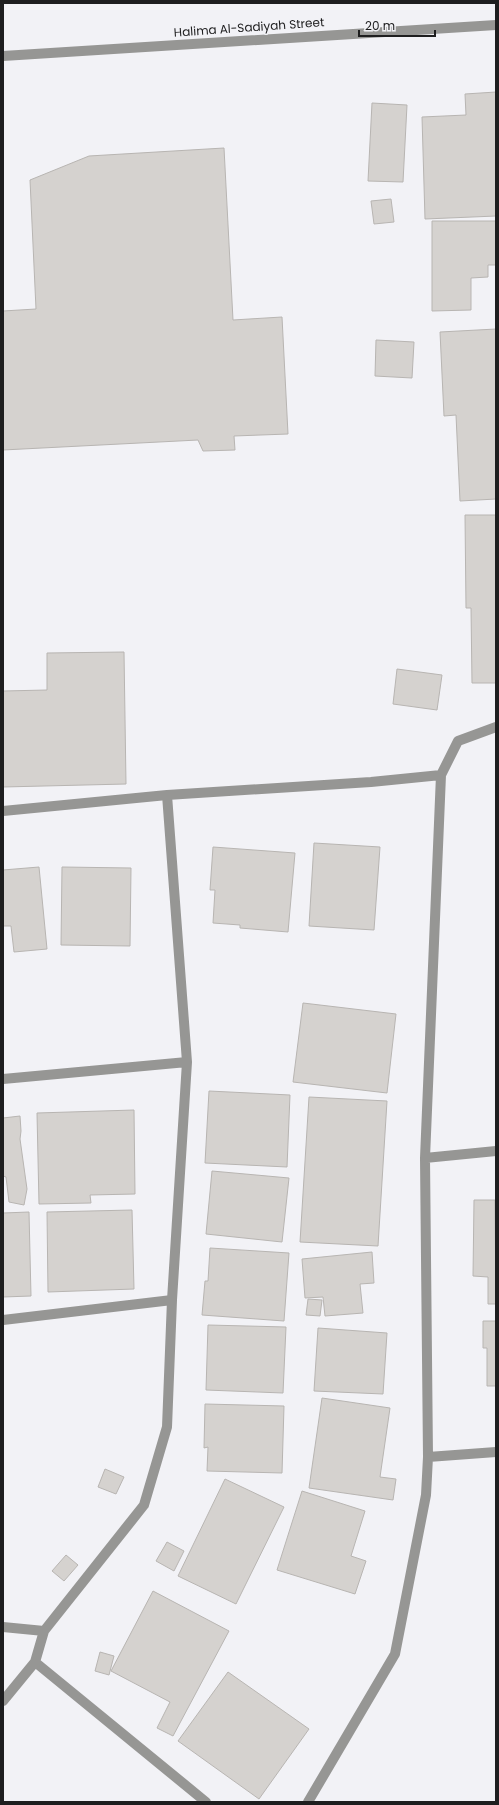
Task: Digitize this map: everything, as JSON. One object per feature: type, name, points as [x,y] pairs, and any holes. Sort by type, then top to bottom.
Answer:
[{"type":"street","name":"Halima Al-Sadiyah Street","points":[[3,56],[496,25]]},
{"type":"street","points":[[308,1802],[395,1654],[426,1495],[428,1457],[425,1158],[441,775],[458,741],[496,727]]},
{"type":"street","points":[[3,811],[167,795],[371,782],[441,775]]},
{"type":"street","points":[[3,1701],[35,1662],[44,1630],[144,1505],[167,1427],[172,1300],[187,1062],[167,795]]},
{"type":"street","points":[[3,1080],[187,1062]]},
{"type":"street","points":[[425,1158],[496,1151]]},
{"type":"street","points":[[3,1320],[172,1300]]},
{"type":"street","points":[[428,1457],[496,1452]]},
{"type":"street","points":[[3,1627],[44,1630]]},
{"type":"street","points":[[35,1662],[206,1802]]},
{"type":"building","points":[[496,92],[496,216],[425,219],[422,117],[466,115],[465,94]]},
{"type":"building","points":[[372,103],[407,105],[403,182],[368,181]]},
{"type":"building","points":[[224,148],[233,320],[282,317],[288,434],[234,436],[235,450],[203,451],[198,440],[3,450],[3,311],[36,309],[30,180],[89,156]]},
{"type":"building","points":[[391,199],[394,222],[374,224],[371,201]]},
{"type":"building","points":[[432,221],[496,221],[496,265],[488,265],[488,277],[471,278],[471,310],[432,311]]},
{"type":"building","points":[[496,329],[496,499],[460,501],[456,415],[444,416],[440,332]]},
{"type":"building","points":[[376,340],[414,342],[412,378],[375,376]]},
{"type":"building","points":[[465,515],[496,515],[496,683],[472,683],[471,608],[466,608]]},
{"type":"building","points":[[124,652],[126,784],[3,787],[3,691],[47,690],[47,653]]},
{"type":"building","points":[[397,669],[442,675],[437,710],[393,704]]},
{"type":"building","points":[[314,843],[380,847],[374,930],[309,926]]},
{"type":"building","points":[[213,847],[295,853],[288,932],[240,928],[240,925],[213,923],[215,890],[210,890]]},
{"type":"building","points":[[39,867],[47,949],[14,952],[11,926],[3,926],[3,870]]},
{"type":"building","points":[[62,867],[131,868],[130,946],[61,945]]},
{"type":"building","points":[[303,1003],[396,1014],[387,1093],[293,1082]]},
{"type":"building","points":[[209,1091],[290,1095],[287,1167],[205,1163]]},
{"type":"building","points":[[309,1097],[387,1101],[378,1246],[300,1242]]},
{"type":"building","points":[[134,1110],[135,1194],[90,1195],[91,1203],[39,1204],[37,1113]]},
{"type":"building","points":[[20,1116],[20,1139],[27,1189],[24,1205],[9,1202],[6,1177],[3,1176],[3,1118]]},
{"type":"building","points":[[212,1171],[289,1178],[282,1242],[206,1234]]},
{"type":"building","points":[[474,1200],[495,1200],[496,1304],[488,1304],[488,1277],[473,1276]]},
{"type":"building","points":[[132,1210],[134,1289],[48,1292],[47,1212]]},
{"type":"building","points":[[29,1212],[31,1296],[3,1297],[3,1213]]},
{"type":"building","points":[[210,1248],[289,1253],[284,1321],[202,1315],[205,1281],[208,1281]]},
{"type":"building","points":[[372,1252],[374,1283],[360,1284],[363,1313],[325,1316],[323,1297],[305,1298],[302,1259]]},
{"type":"building","points":[[308,1299],[322,1300],[320,1316],[306,1315]]},
{"type":"building","points":[[483,1321],[496,1321],[496,1386],[487,1386],[487,1348],[483,1348]]},
{"type":"building","points":[[208,1325],[286,1327],[283,1393],[206,1390]]},
{"type":"building","points":[[318,1328],[387,1333],[383,1394],[314,1391]]},
{"type":"building","points":[[322,1398],[390,1408],[380,1477],[396,1479],[393,1500],[309,1488]]},
{"type":"building","points":[[205,1404],[284,1406],[282,1473],[207,1471],[208,1447],[204,1448]]},
{"type":"building","points":[[105,1469],[124,1477],[116,1494],[98,1487]]},
{"type":"building","points":[[225,1479],[284,1507],[236,1604],[178,1576]]},
{"type":"building","points":[[302,1491],[365,1511],[351,1556],[366,1561],[355,1594],[277,1570]]},
{"type":"building","points":[[167,1542],[184,1551],[174,1571],[156,1561]]},
{"type":"building","points":[[66,1555],[78,1565],[64,1581],[52,1571]]},
{"type":"building","points":[[153,1591],[229,1631],[173,1736],[157,1728],[170,1702],[111,1671]]},
{"type":"building","points":[[100,1652],[114,1656],[109,1675],[95,1671]]},
{"type":"building","points":[[228,1672],[309,1729],[259,1799],[178,1741]]}]
